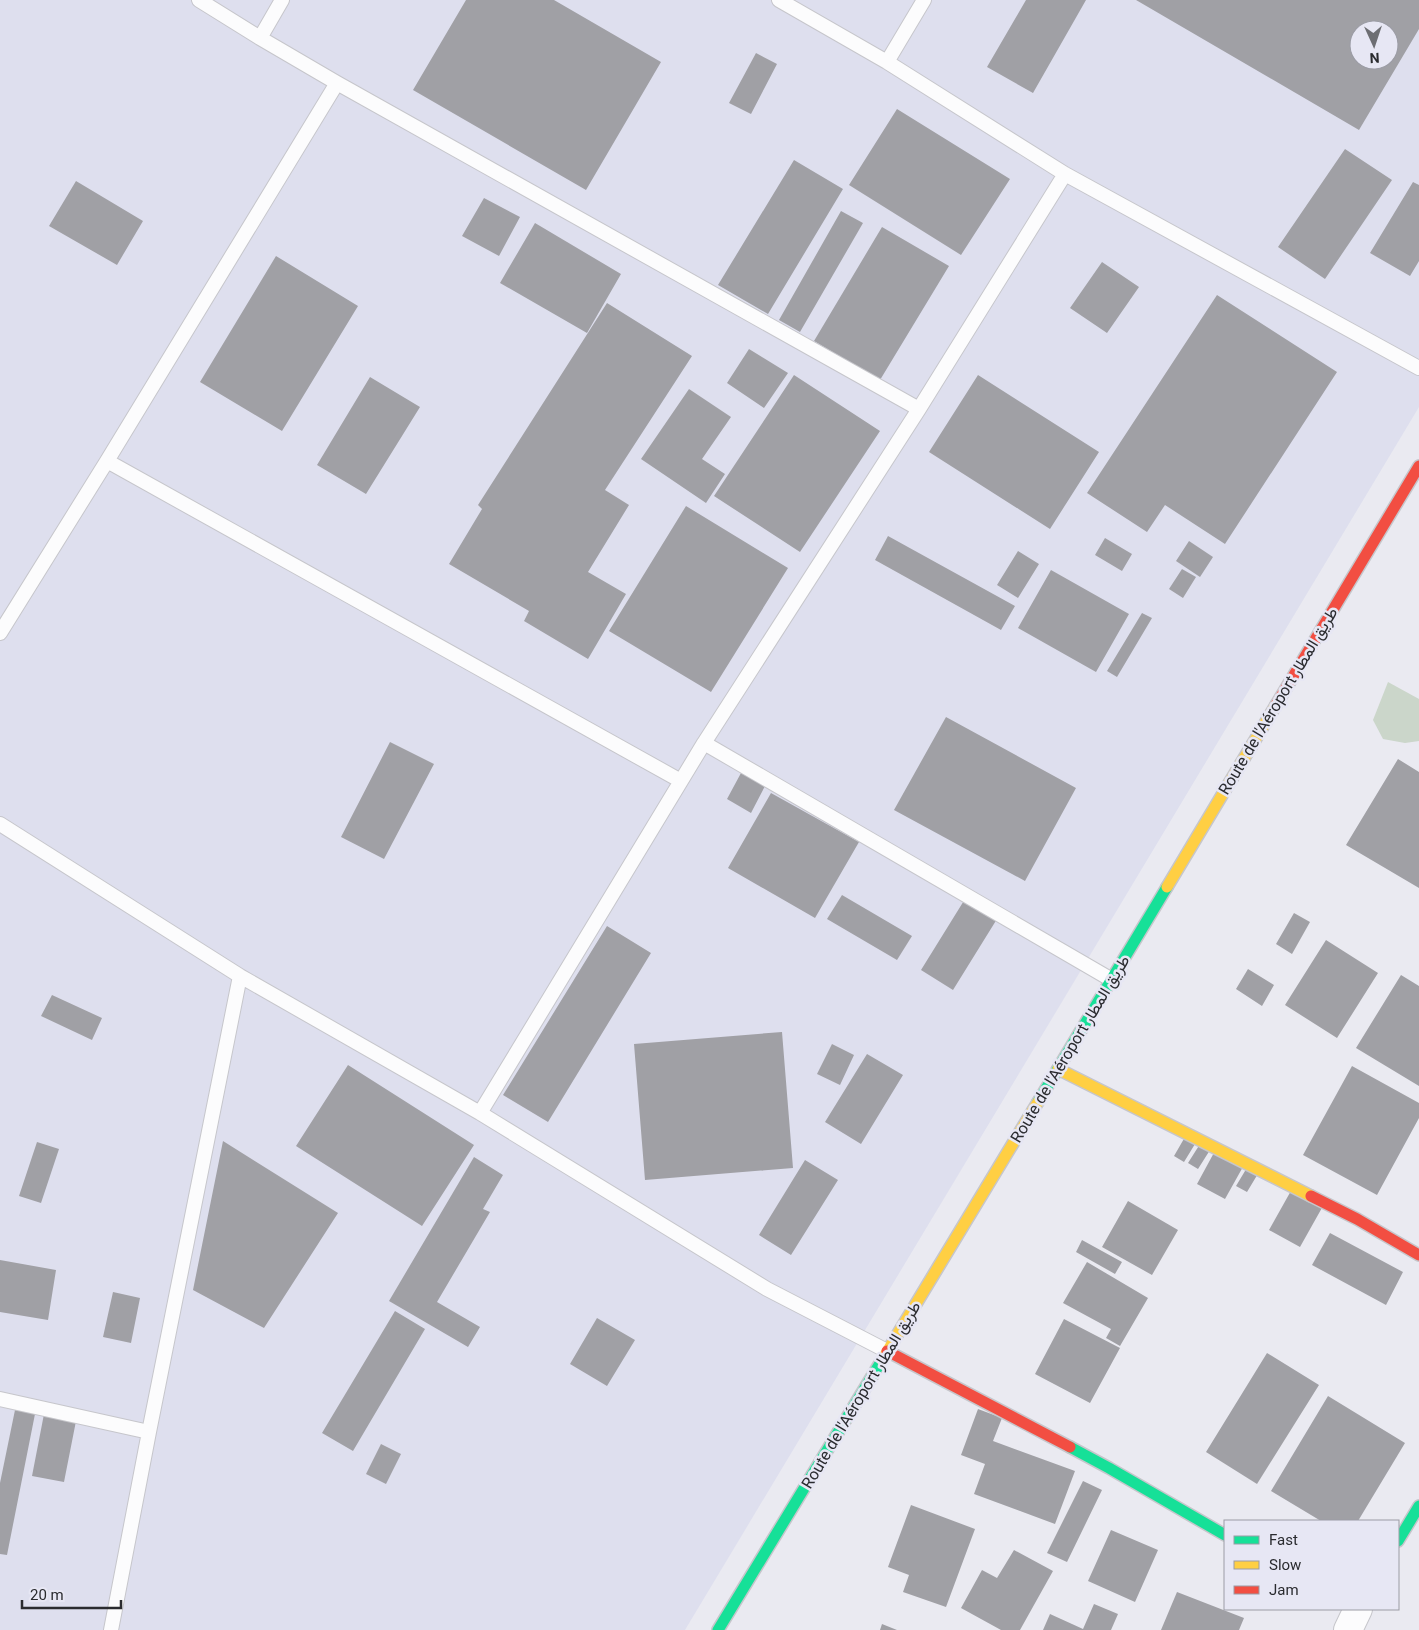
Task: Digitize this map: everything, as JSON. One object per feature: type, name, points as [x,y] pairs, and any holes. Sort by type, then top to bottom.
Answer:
[{"type":"street","name":"Route de l'Aéroport طريق المطار","points":[[718,1630],[1112,980],[1419,466]]},
{"type":"street","points":[[1058,1069],[1357,1219],[1419,1255]]},
{"type":"street","points":[[887,1351],[1109,1468],[1224,1534]]},
{"type":"street","points":[[1399,1540],[1417,1515]]},
{"type":"lane","points":[[199,0],[337,83],[919,409]]},
{"type":"lane","points":[[260,38],[282,0]]},
{"type":"lane","points":[[779,0],[887,62],[1064,174],[1419,368]]},
{"type":"lane","points":[[887,62],[924,0]]},
{"type":"lane","points":[[0,633],[337,83]]},
{"type":"lane","points":[[480,1113],[704,743],[919,409],[1064,174]]},
{"type":"lane","points":[[107,461],[681,781]]},
{"type":"lane","points":[[704,743],[1112,980]]},
{"type":"lane","points":[[0,824],[240,976],[480,1113],[767,1289],[887,1351]]},
{"type":"lane","points":[[111,1630],[148,1432],[240,976]]},
{"type":"lane","points":[[0,1399],[148,1432]]},
{"type":"shaded area","points":[[0,0],[1419,0],[1419,407],[685,1630],[0,1630]]},
{"type":"shaded area","points":[[1388,682],[1419,699],[1419,741],[1405,743],[1383,739],[1373,720]]},
{"type":"building","points":[[466,0],[554,0],[661,62],[586,190],[413,90]]},
{"type":"building","points":[[1026,0],[1086,0],[1033,93],[987,67]]},
{"type":"building","points":[[1136,0],[1419,0],[1419,29],[1399,63],[1399,20],[1349,20],[1349,70],[1395,70],[1359,130]]},
{"type":"building","points":[[756,53],[777,64],[751,114],[729,103]]},
{"type":"building","points":[[897,109],[1010,179],[961,255],[849,185]]},
{"type":"building","points":[[1345,149],[1392,180],[1325,279],[1278,247]]},
{"type":"building","points":[[794,160],[843,189],[768,314],[718,285]]},
{"type":"building","points":[[76,181],[143,221],[117,265],[49,226]]},
{"type":"building","points":[[1413,182],[1419,185],[1419,261],[1410,276],[1370,253]]},
{"type":"building","points":[[484,198],[520,217],[499,256],[462,236]]},
{"type":"building","points":[[841,211],[863,223],[800,332],[779,320]]},
{"type":"building","points":[[535,223],[621,274],[587,333],[500,283]]},
{"type":"building","points":[[882,227],[949,266],[880,380],[814,341]]},
{"type":"building","points":[[276,256],[358,306],[282,431],[200,382]]},
{"type":"building","points":[[1102,262],[1139,287],[1107,333],[1070,308]]},
{"type":"building","points":[[1217,295],[1337,372],[1225,544],[1165,505],[1147,532],[1087,493]]},
{"type":"building","points":[[607,303],[692,356],[605,490],[629,505],[588,572],[626,594],[588,659],[524,621],[529,611],[449,564],[482,509],[478,505]]},
{"type":"building","points":[[749,349],[788,373],[764,408],[727,383]]},
{"type":"building","points":[[794,375],[880,431],[800,552],[714,496]]},
{"type":"building","points":[[978,375],[1099,452],[1050,529],[929,452]]},
{"type":"building","points":[[370,377],[420,407],[366,494],[317,465]]},
{"type":"building","points":[[689,389],[731,417],[702,459],[725,474],[706,503],[641,459]]},
{"type":"building","points":[[686,506],[788,568],[711,692],[609,631]]},
{"type":"building","points":[[888,536],[1015,606],[1001,630],[875,560]]},
{"type":"building","points":[[1105,538],[1132,554],[1122,571],[1095,555]]},
{"type":"building","points":[[1189,541],[1213,557],[1200,577],[1176,561]]},
{"type":"building","points":[[1018,551],[1039,564],[1018,598],[997,585]]},
{"type":"building","points":[[1182,569],[1196,577],[1183,598],[1169,589]]},
{"type":"building","points":[[1051,570],[1129,614],[1096,672],[1018,628]]},
{"type":"building","points":[[1142,613],[1152,618],[1117,677],[1107,671]]},
{"type":"building","points":[[946,717],[1076,788],[1025,881],[894,810]]},
{"type":"building","points":[[390,742],[434,764],[384,859],[341,837]]},
{"type":"building","points":[[1398,759],[1419,772],[1419,888],[1346,845]]},
{"type":"building","points":[[741,773],[765,786],[751,813],[727,799]]},
{"type":"building","points":[[771,793],[859,842],[815,918],[728,868]]},
{"type":"building","points":[[842,895],[912,936],[897,960],[827,919]]},
{"type":"building","points":[[965,899],[997,919],[953,990],[921,970]]},
{"type":"building","points":[[1294,913],[1310,922],[1292,954],[1276,944]]},
{"type":"building","points":[[607,926],[651,953],[548,1122],[503,1095]]},
{"type":"building","points":[[1326,940],[1378,973],[1337,1038],[1285,1005]]},
{"type":"building","points":[[1248,969],[1274,985],[1262,1006],[1236,989]]},
{"type":"building","points":[[1401,975],[1419,986],[1419,1086],[1356,1048]]},
{"type":"building","points":[[52,995],[102,1018],[92,1040],[41,1016]]},
{"type":"building","points":[[782,1032],[793,1168],[645,1180],[634,1044]]},
{"type":"building","points":[[832,1044],[854,1055],[840,1085],[817,1074]]},
{"type":"building","points":[[867,1054],[903,1075],[861,1144],[825,1122]]},
{"type":"building","points":[[348,1065],[474,1145],[422,1226],[296,1146]]},
{"type":"building","points":[[1352,1066],[1419,1103],[1419,1118],[1377,1195],[1303,1155]]},
{"type":"building","points":[[1185,1137],[1195,1144],[1184,1162],[1174,1156]]},
{"type":"building","points":[[223,1141],[338,1213],[264,1328],[193,1290]]},
{"type":"building","points":[[37,1142],[59,1149],[41,1203],[19,1196]]},
{"type":"building","points":[[1200,1144],[1210,1150],[1198,1169],[1188,1163]]},
{"type":"building","points":[[1216,1149],[1244,1165],[1225,1199],[1197,1184]]},
{"type":"building","points":[[474,1157],[503,1175],[483,1209],[490,1212],[437,1302],[480,1327],[468,1347],[389,1301]]},
{"type":"building","points":[[805,1160],[838,1180],[791,1255],[759,1235]]},
{"type":"building","points":[[1248,1166],[1259,1172],[1247,1192],[1236,1186]]},
{"type":"building","points":[[1292,1189],[1323,1206],[1300,1247],[1269,1230]]},
{"type":"building","points":[[1128,1201],[1178,1230],[1152,1275],[1102,1247]]},
{"type":"building","points":[[1330,1233],[1403,1272],[1386,1305],[1312,1265]]},
{"type":"building","points":[[1082,1240],[1122,1262],[1115,1274],[1076,1252]]},
{"type":"building","points":[[0,1260],[56,1270],[48,1320],[0,1312]]},
{"type":"building","points":[[1087,1262],[1148,1298],[1120,1346],[1106,1338],[1111,1329],[1063,1303]]},
{"type":"building","points":[[113,1292],[140,1298],[131,1343],[103,1337]]},
{"type":"building","points":[[395,1311],[425,1329],[353,1451],[322,1433]]},
{"type":"building","points":[[597,1318],[635,1340],[607,1386],[570,1364]]},
{"type":"building","points":[[1064,1319],[1120,1348],[1090,1403],[1035,1374]]},
{"type":"building","points":[[1267,1353],[1319,1385],[1257,1484],[1206,1452]]},
{"type":"building","points":[[1328,1396],[1405,1443],[1359,1520],[1319,1520],[1271,1491]]},
{"type":"building","points":[[978,1409],[1002,1418],[993,1441],[1075,1471],[1055,1524],[974,1494],[985,1464],[961,1455]]},
{"type":"building","points":[[15,1410],[35,1414],[7,1555],[0,1554],[0,1483]]},
{"type":"building","points":[[44,1414],[76,1421],[64,1482],[32,1476]]},
{"type":"building","points":[[381,1444],[401,1454],[386,1484],[366,1474]]},
{"type":"building","points":[[1083,1481],[1102,1490],[1067,1562],[1047,1553]]},
{"type":"building","points":[[911,1505],[975,1529],[946,1607],[903,1592],[909,1575],[888,1567]]},
{"type":"building","points":[[1111,1530],[1158,1550],[1135,1602],[1088,1581]]},
{"type":"building","points":[[1014,1550],[1053,1571],[1020,1630],[1001,1630],[961,1608],[982,1570],[997,1578]]},
{"type":"building","points":[[1177,1592],[1244,1618],[1239,1630],[1161,1630]]},
{"type":"building","points":[[1094,1604],[1118,1614],[1111,1630],[1043,1630],[1050,1614],[1083,1629]]},
{"type":"building","points":[[882,1624],[897,1630],[880,1630]]},
{"type":"traffic: fast","points":[[1038,1102],[1167,887]]},
{"type":"traffic: fast","points":[[718,1630],[882,1360]]},
{"type":"traffic: fast","points":[[1070,1447],[1224,1534]]},
{"type":"traffic: fast","points":[[1399,1539],[1419,1506]]},
{"type":"traffic: slow","points":[[1167,887],[1276,705]]},
{"type":"traffic: slow","points":[[1058,1069],[1311,1196]]},
{"type":"traffic: slow","points":[[882,1360],[1038,1102]]},
{"type":"traffic: jam","points":[[1276,705],[1419,466]]},
{"type":"traffic: jam","points":[[1311,1196],[1357,1219],[1419,1255]]},
{"type":"traffic: jam","points":[[887,1351],[1070,1447]]}]
